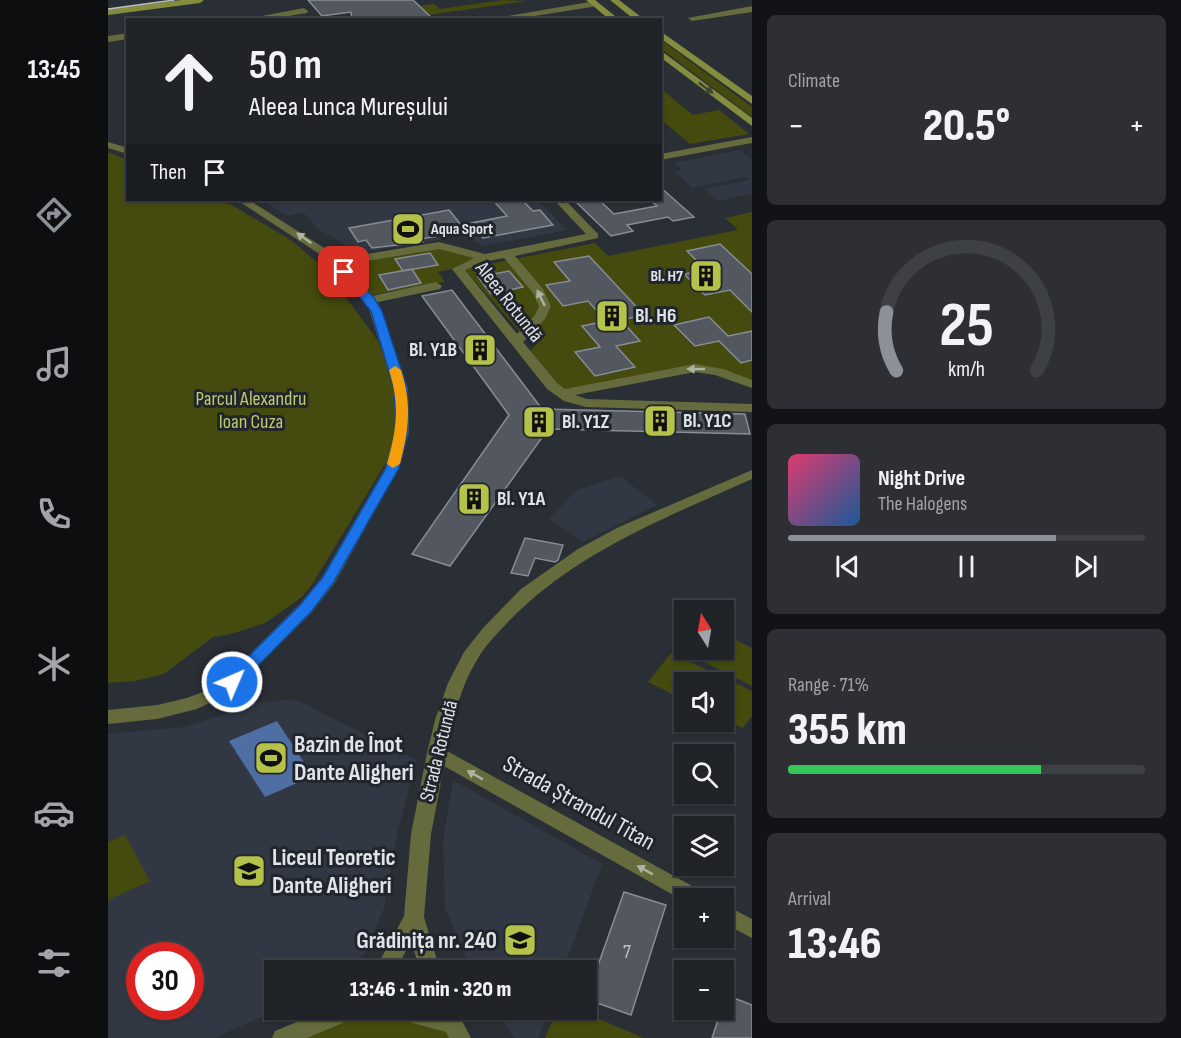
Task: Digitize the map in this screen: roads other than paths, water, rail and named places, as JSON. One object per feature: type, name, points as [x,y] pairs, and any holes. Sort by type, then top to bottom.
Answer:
[{"type":"main road","points":[[108,5],[146,0]]},
{"type":"main road","points":[[108,12],[200,0]]},
{"type":"main road","points":[[614,0],[638,18]]},
{"type":"main road","points":[[592,2],[613,18]]},
{"type":"main road","points":[[662,34],[752,101]]},
{"type":"main road","points":[[662,55],[752,123]]},
{"type":"street","points":[[295,0],[308,15]]},
{"type":"street","points":[[500,18],[592,2]]},
{"type":"street","points":[[731,4],[741,11]]},
{"type":"street","points":[[692,18],[752,9]]},
{"type":"street","points":[[268,18],[308,15]]},
{"type":"street","points":[[108,39],[126,36]]},
{"type":"street","points":[[662,157],[752,140]]},
{"type":"street","points":[[108,144],[126,150]]},
{"type":"street","points":[[108,717],[191,704],[214,694],[232,682],[306,609],[328,580],[392,468],[402,432],[400,388],[376,311],[370,300],[336,263],[292,230],[244,201]]},
{"type":"street","name":"Aleea Rotundă","points":[[560,201],[594,236],[484,258],[458,269],[548,382],[562,394],[586,402],[752,408]]},
{"type":"street","points":[[336,263],[439,245],[484,258]]},
{"type":"street","points":[[507,254],[539,292],[545,306],[542,316],[516,342]]},
{"type":"street","points":[[370,300],[436,286]]},
{"type":"street","points":[[562,394],[695,368],[718,372],[752,384]]},
{"type":"street","name":"Strada Rotundă","points":[[427,960],[414,917],[421,834],[436,753],[449,703],[470,656],[489,632],[527,593],[556,571],[603,541],[752,474]]},
{"type":"street","name":"Strada Ștrandul Titan","points":[[436,753],[678,888]]},
{"type":"street","points":[[390,960],[414,917]]},
{"type":"street","points":[[734,919],[752,929]]},
{"type":"street","points":[[282,1038],[325,1020]]},
{"type":"street","points":[[437,1020],[452,1024]]},
{"type":"water","name":"Bazin de Înot Dante Aligheri","points":[[277,721],[313,776],[265,797],[229,741]]},
{"type":"tram line","points":[[108,9],[174,0]]},
{"type":"place","name":"Aqua Sport","points":[[408,229]]},
{"type":"place","name":"Bl. H7","points":[[706,276]]},
{"type":"place","name":"Bl. H6","points":[[612,316]]},
{"type":"place","name":"Bl. Y1B","points":[[480,350]]},
{"type":"place","name":"Bl. Y1C","points":[[660,421]]},
{"type":"place","name":"Bl. Y1Z","points":[[539,422]]},
{"type":"place","name":"Bl. Y1A","points":[[474,499]]},
{"type":"place","name":"Bazin de Înot Dante Aligheri","points":[[271,758]]},
{"type":"place","name":"Liceul Teoretic Dante Aligheri","points":[[249,871]]},
{"type":"place","name":"Grădinița nr. 240","points":[[520,940]]},
{"type":"park label","name":"Parcul Alexandru Ioan Cuza","points":[[251,410]]}]
